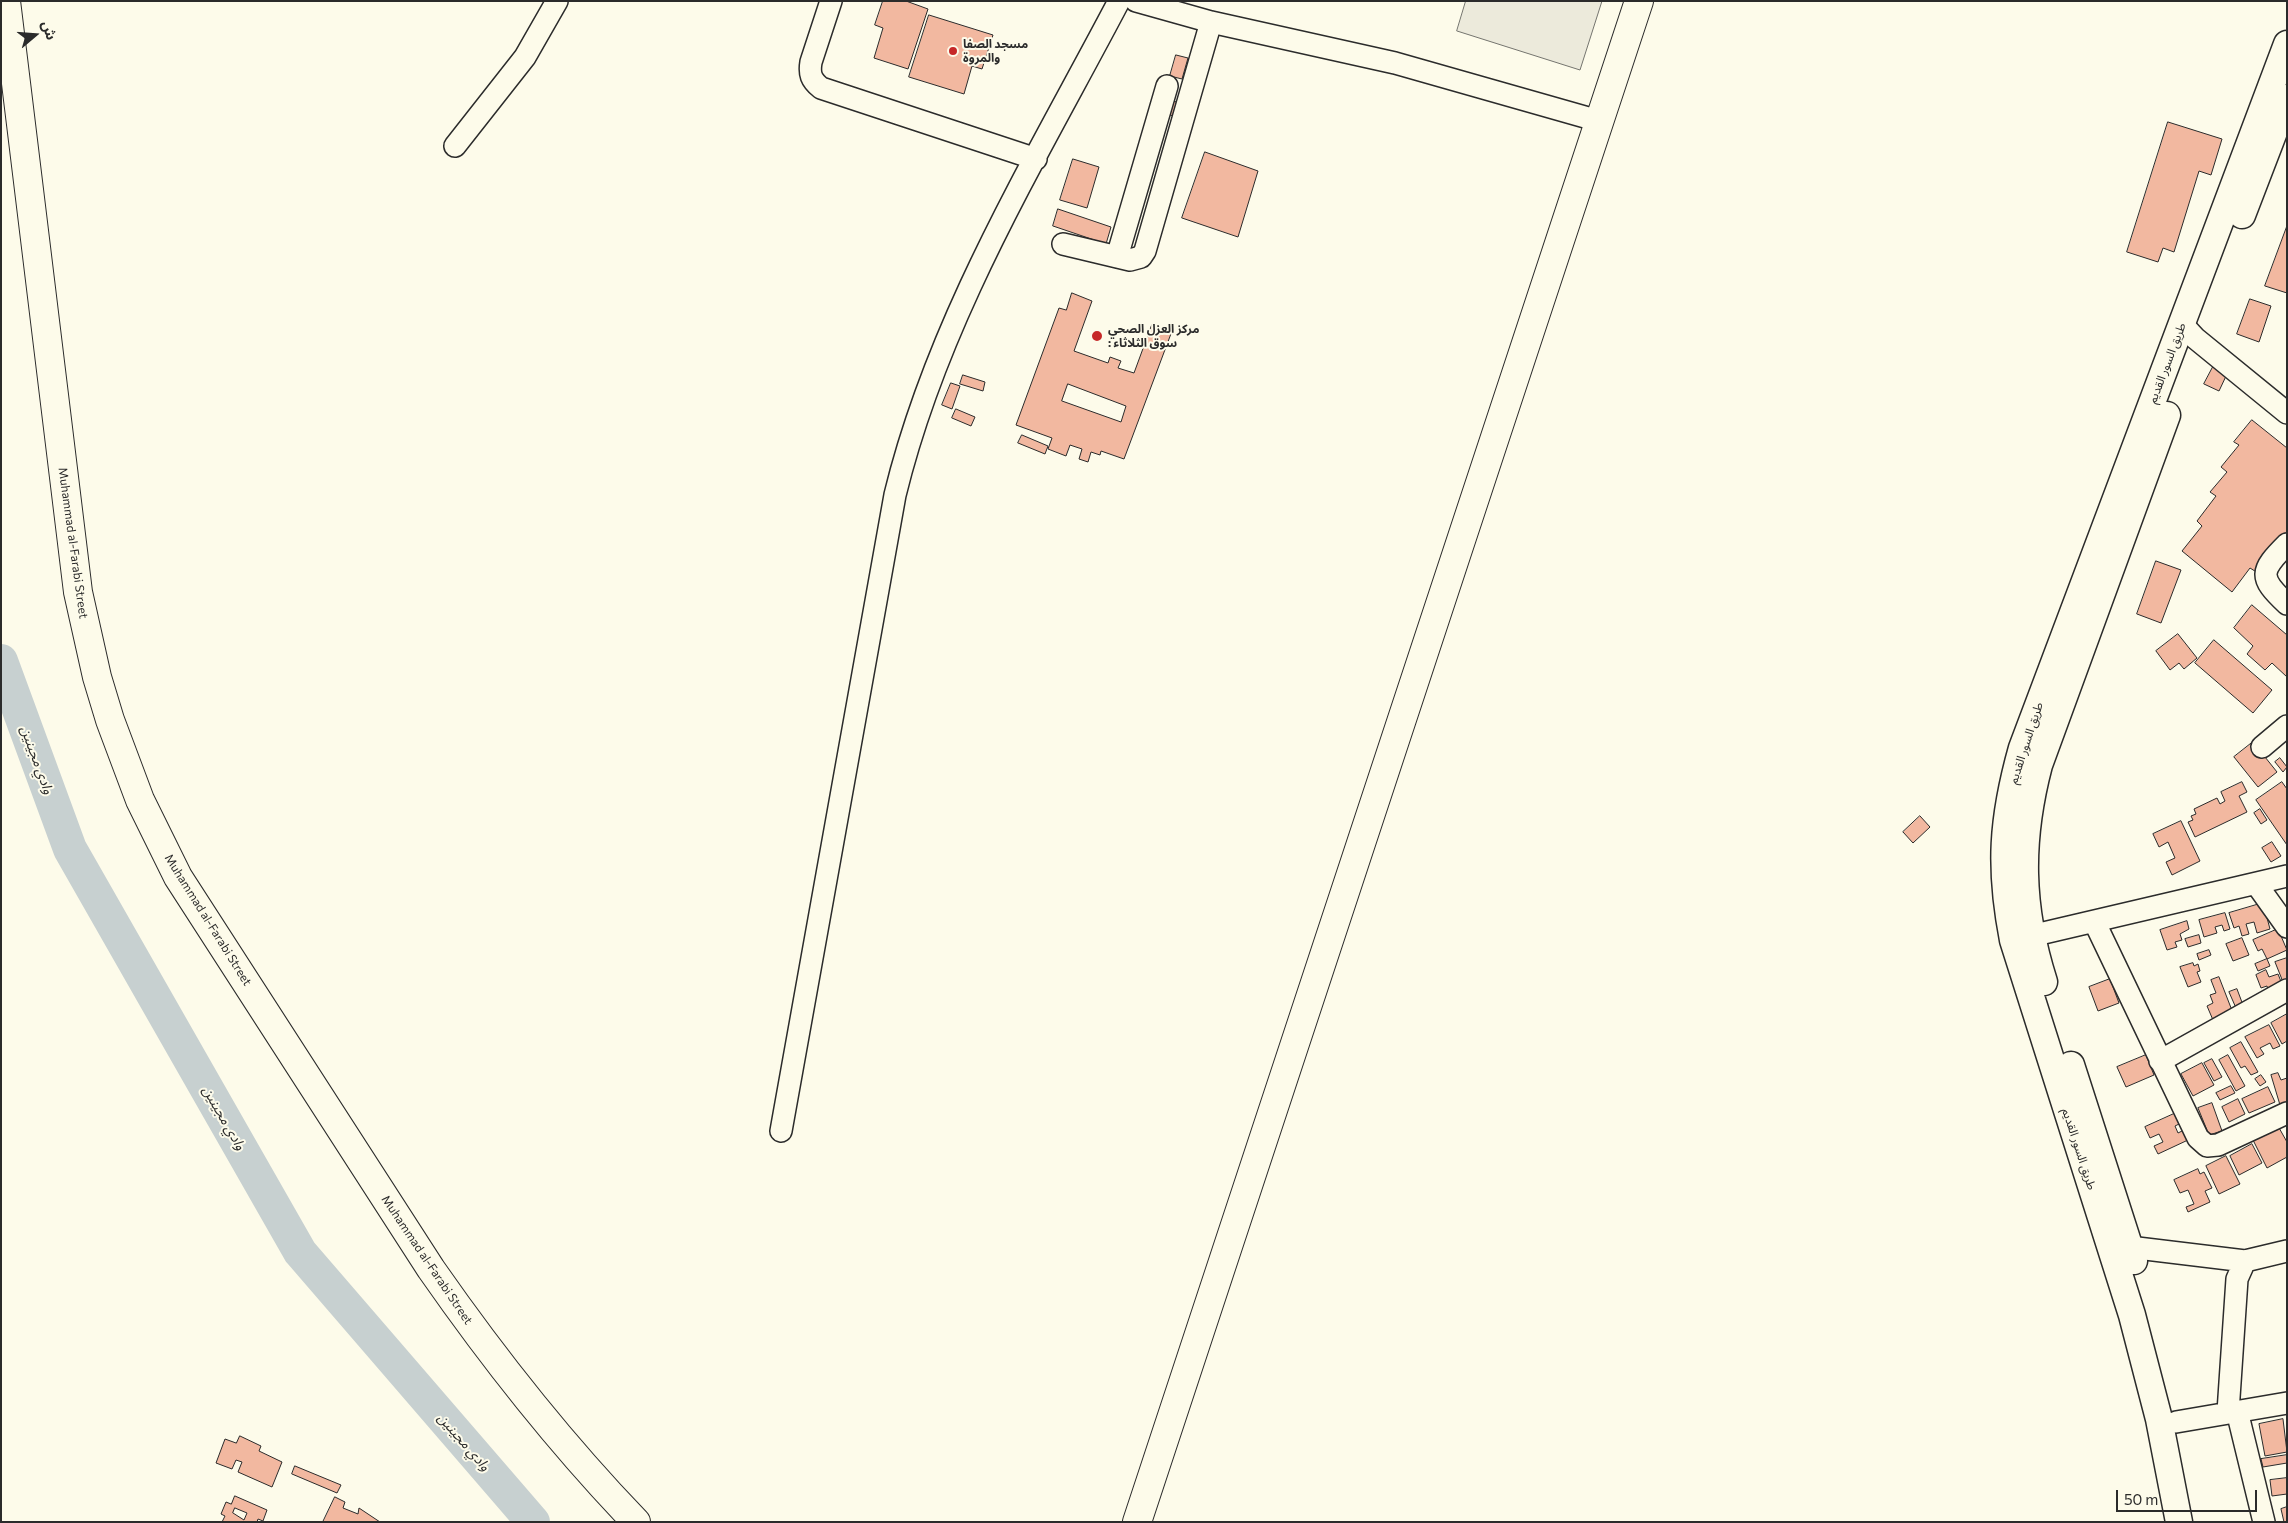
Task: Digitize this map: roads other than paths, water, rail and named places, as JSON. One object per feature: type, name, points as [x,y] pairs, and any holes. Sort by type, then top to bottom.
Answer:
[{"type":"highway","name":"Muhammad al-Farabi Street","points":[[6,1],[78,592],[102,694],[124,760],[140,800],[178,877],[430,1269],[481,1340],[540,1415],[636,1522]]},
{"type":"highway","points":[[1137,1522],[1639,1]]},
{"type":"main road","name":"طريق السور القديم","points":[[2179,1522],[2159,1419],[2132,1314],[2022,938],[2026,902],[2025,841],[2030,798],[2039,765],[2287,44]]},
{"type":"main road","name":"طريق السور القديم","points":[[2189,331],[2287,98]]},
{"type":"main road","name":"طريق السور القديم","points":[[2022,938],[2150,1312],[2176,1422],[2194,1522]]},
{"type":"street","points":[[455,146],[526,56],[557,1]]},
{"type":"street","points":[[831,1],[811,62],[809,72],[813,82],[821,88],[1036,159]]},
{"type":"street","points":[[781,1131],[895,496],[905,456],[931,378],[963,302],[1006,209],[1036,159],[1119,1]]},
{"type":"street","points":[[1136,1],[1211,22],[1395,63],[1599,120]]},
{"type":"street","points":[[1063,244],[1136,260],[1145,251],[1211,22]]},
{"type":"street","points":[[1117,257],[1167,86]]},
{"type":"street","points":[[2189,331],[2287,413]]},
{"type":"street","points":[[2287,544],[2270,561],[2266,575],[2270,588],[2287,604]]},
{"type":"street","points":[[2262,747],[2287,726]]},
{"type":"street","points":[[2022,938],[2095,923],[2287,876]]},
{"type":"street","points":[[2257,884],[2287,927]]},
{"type":"street","points":[[2095,923],[2198,1138],[2207,1146],[2218,1145],[2287,1112]]},
{"type":"street","points":[[2160,1061],[2287,990]]},
{"type":"street","points":[[2129,1247],[2245,1261],[2287,1251]]},
{"type":"street","points":[[2245,1261],[2237,1279],[2232,1411],[2264,1522]]},
{"type":"street","points":[[2176,1422],[2287,1403]]},
{"type":"waterway","name":"وادي مجينين","points":[[1,661],[70,849],[300,1252],[533,1522]]},
{"type":"place","name":"مسجد الصفا والمروة","points":[[953,51]]},
{"type":"place","name":"مركز العزل الصحي : سوق الثلاثاء","points":[[1097,336]]}]
